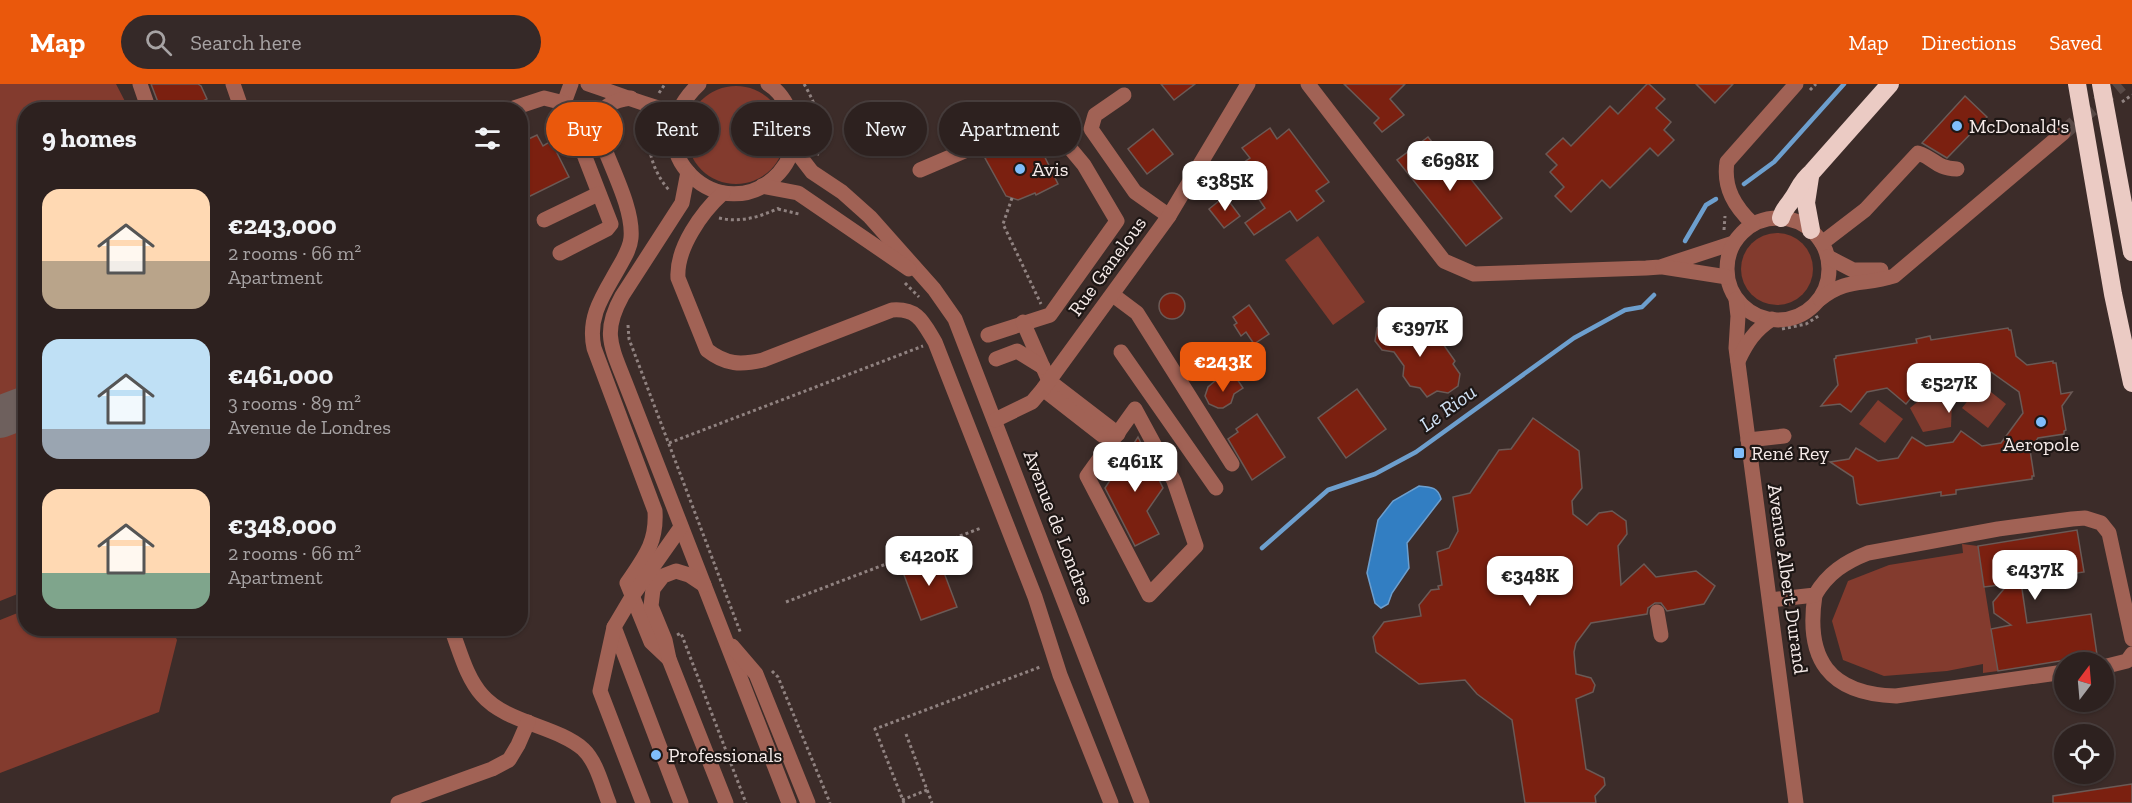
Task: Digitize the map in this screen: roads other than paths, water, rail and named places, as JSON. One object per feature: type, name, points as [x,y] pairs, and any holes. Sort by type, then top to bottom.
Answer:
[{"type":"highway","points":[[1781,218],[1784,208],[1793,199],[1801,182],[1890,84]]},
{"type":"highway","points":[[2074,84],[2132,383]]},
{"type":"highway","points":[[2101,84],[2132,252]]},
{"type":"highway","points":[[1812,172],[1806,196],[1820,244]]},
{"type":"street","points":[[140,84],[146,102]]},
{"type":"street","points":[[233,84],[239,102]]},
{"type":"street","points":[[564,102],[571,84]]},
{"type":"street","points":[[588,84],[640,102]]},
{"type":"street","points":[[683,102],[699,84]]},
{"type":"street","points":[[1308,84],[1444,261],[1474,274],[1660,267],[1727,277]]},
{"type":"street","points":[[1753,224],[1735,204],[1726,184],[1727,162],[1796,84]]},
{"type":"street","points":[[770,85],[785,102]]},
{"type":"street","name":"Rue Ganelous","points":[[995,420],[1032,402],[1045,379],[1113,295],[1169,216],[1245,85]]},
{"type":"street","points":[[1124,95],[1095,115],[1091,129],[1135,192],[1169,216]]},
{"type":"street","points":[[528,103],[544,98],[560,102]]},
{"type":"street","points":[[631,98],[607,105],[602,110],[596,124],[629,213],[632,234],[628,252],[594,312],[592,336],[594,348],[651,499],[656,524],[656,551]]},
{"type":"street","points":[[920,170],[1044,117],[1084,165],[1117,221],[1050,315],[988,335]]},
{"type":"street","points":[[1910,262],[1882,270],[1861,272],[1851,270],[1798,223],[1781,218],[1753,224],[1739,235],[1733,243],[1727,260],[1727,277],[1736,299],[1749,312],[1772,319],[1789,320],[1813,307],[1833,288],[1850,283],[1883,280],[1894,276],[2063,133]]},
{"type":"street","points":[[1820,244],[1865,210],[1918,153],[1927,156],[1942,168],[1957,169]]},
{"type":"street","points":[[560,252],[607,229],[610,224],[584,156]]},
{"type":"street","points":[[678,156],[682,165],[694,178],[707,187],[723,193],[740,193],[762,186],[784,168],[788,156]]},
{"type":"street","name":"Avenue de Londres","points":[[800,156],[812,172],[842,192],[870,217],[920,276],[934,289],[955,319],[1143,803]]},
{"type":"street","points":[[688,172],[682,203],[622,296],[613,312],[609,331],[614,353],[789,803]]},
{"type":"street","name":"Avenue de Londres","points":[[762,186],[798,193],[920,276]]},
{"type":"street","points":[[723,193],[703,215],[685,246],[677,268],[678,278],[707,350],[716,357],[725,362],[742,365],[763,360],[892,310],[902,309],[916,315],[923,322],[935,342],[1035,597],[1060,675],[1111,803]]},
{"type":"street","points":[[544,220],[598,194]]},
{"type":"street","points":[[1660,267],[1733,243]]},
{"type":"street","points":[[1820,244],[1829,275],[1820,299]]},
{"type":"street","points":[[1113,295],[1137,313],[1232,464]]},
{"type":"street","name":"Avenue Albert Durand","points":[[1736,299],[1738,316],[1736,348],[1796,803]]},
{"type":"street","points":[[1738,361],[1748,340],[1772,319]]},
{"type":"street","points":[[1023,322],[1045,379]]},
{"type":"street","points":[[996,359],[1017,351],[1045,379],[1115,438]]},
{"type":"street","points":[[1121,352],[1216,488]]},
{"type":"street","points":[[1142,422],[1157,404]]},
{"type":"street","points":[[1135,409],[1174,481],[1196,546],[1149,596],[1088,476],[1115,438],[1135,409]]},
{"type":"street","points":[[1748,440],[1784,436]]},
{"type":"street","points":[[2054,673],[1896,696],[1874,696],[1841,682],[1822,665],[1812,630],[1815,595],[1822,583],[1836,570],[1849,560],[1868,553],[1998,529],[2085,518],[2101,523],[2109,533],[2132,639]]},
{"type":"street","points":[[643,803],[600,691],[614,627],[656,551],[681,527]]},
{"type":"street","points":[[704,585],[689,575],[676,571],[663,576],[653,589],[651,606],[665,640],[669,659],[726,803]]},
{"type":"street","points":[[635,586],[651,642],[669,659]]},
{"type":"street","points":[[1770,600],[1815,595]]},
{"type":"street","points":[[1657,612],[1660,635]]},
{"type":"street","points":[[614,627],[681,803]]},
{"type":"street","points":[[454,636],[470,677],[482,696],[498,709],[569,740],[584,750],[594,765],[609,803]]},
{"type":"street","points":[[724,637],[756,674],[808,803]]},
{"type":"street","points":[[2114,664],[2127,661],[2132,654]]},
{"type":"street","points":[[398,803],[492,769],[509,760],[528,722]]},
{"type":"water","points":[[1419,486],[1433,488],[1441,499],[1407,543],[1409,568],[1392,593],[1388,604],[1381,608],[1375,603],[1367,573],[1378,520],[1393,501]]},
{"type":"waterway","name":"Le Riou","points":[[1744,184],[1774,162],[1844,84]]},
{"type":"waterway","name":"Le Riou","points":[[1685,241],[1706,205],[1716,199]]},
{"type":"waterway","name":"Le Riou","points":[[1262,548],[1328,490],[1375,474],[1416,452],[1574,338],[1625,310],[1642,307],[1654,295]]},
{"type":"tunnel","points":[[2063,133],[2121,84]]},
{"type":"place","name":"McDonald's","points":[[1957,126]]},
{"type":"place","name":"Avis","points":[[1020,169]]},
{"type":"place","name":"Aeropole","points":[[2041,422]]},
{"type":"place","name":"René Rey","points":[[1739,453]]},
{"type":"place","name":"Professionals","points":[[656,755]]}]
